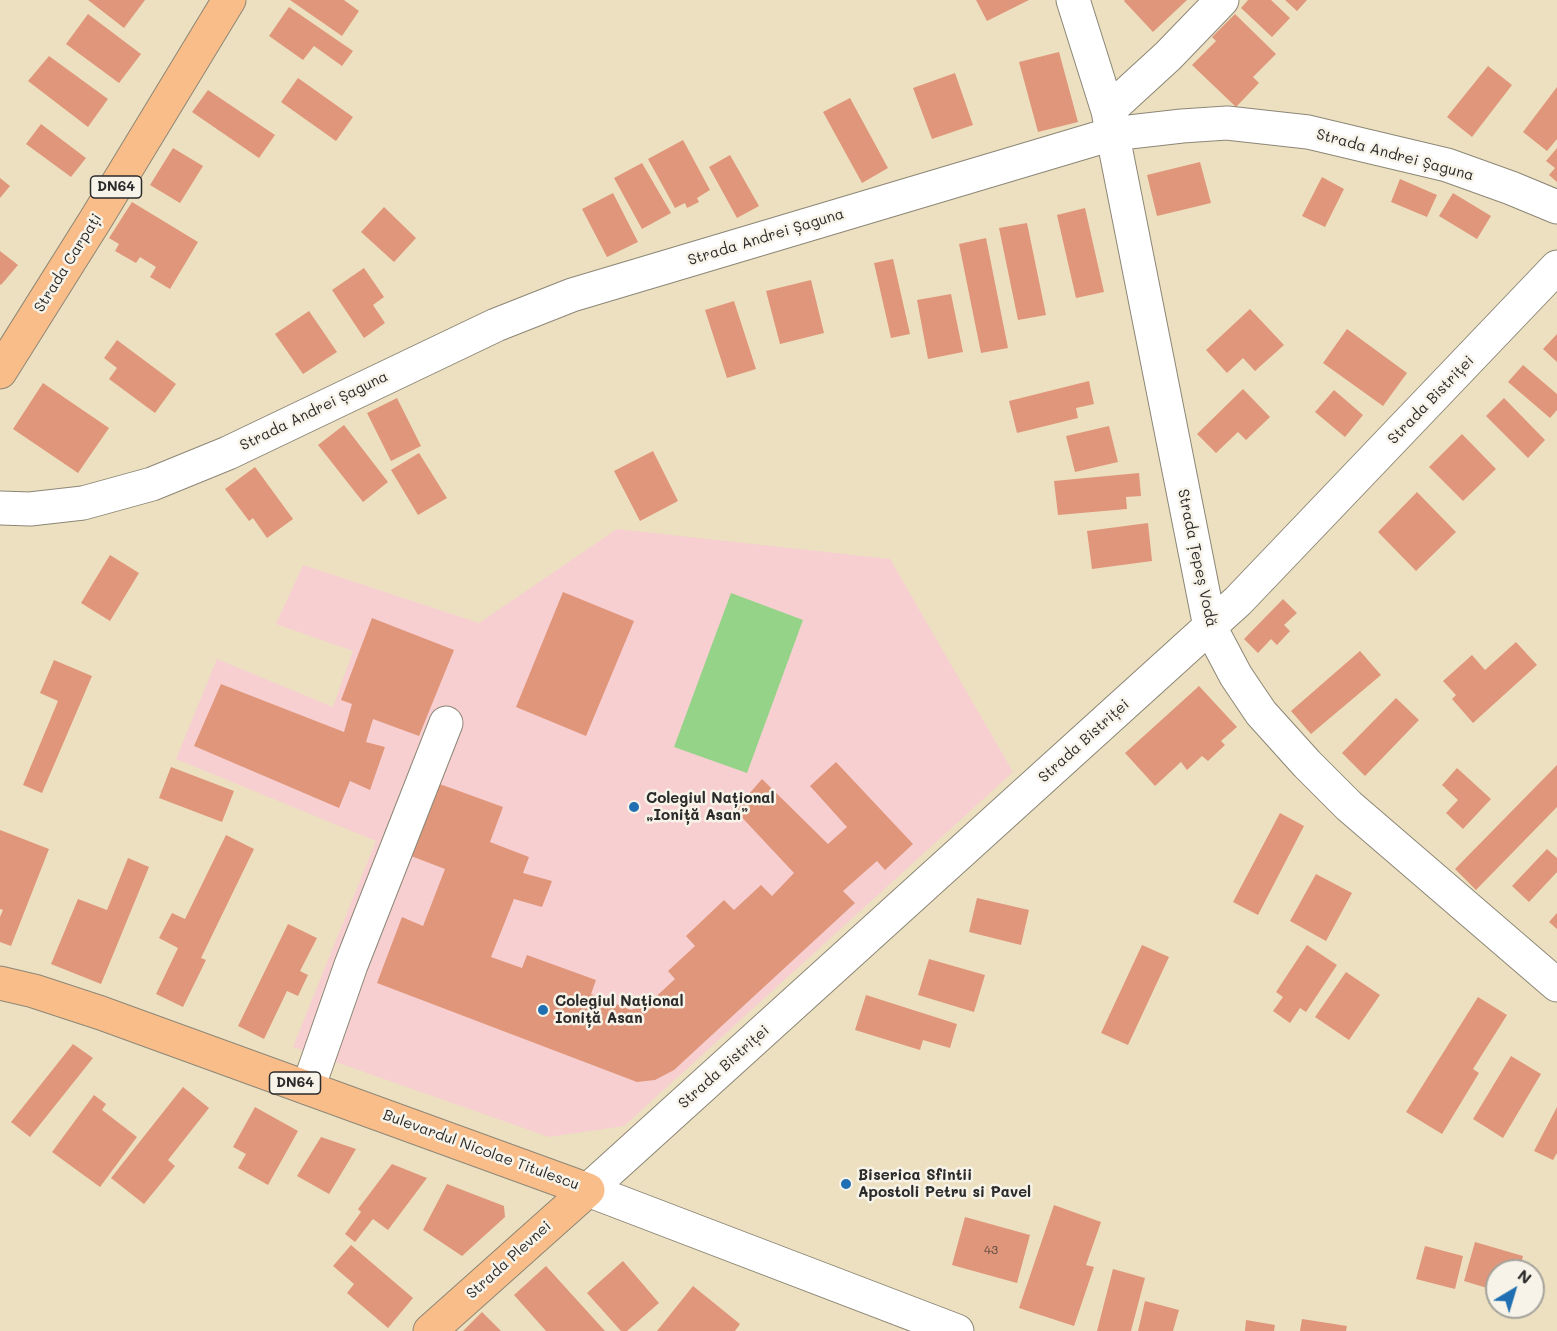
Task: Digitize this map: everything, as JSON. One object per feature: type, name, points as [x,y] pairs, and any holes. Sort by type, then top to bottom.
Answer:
[{"type":"main road","name":"Strada Carpați","points":[[0,372],[229,0]]},
{"type":"main road","name":"Bulevardul Nicolae Titulescu","points":[[0,983],[34,991],[101,1013],[588,1190]]},
{"type":"main road","name":"Strada Plevnei","points":[[430,1331],[588,1190]]},
{"type":"street","name":"Strada Țepeș Vodă","points":[[1073,0],[1110,123],[1210,627],[1236,676],[1261,713],[1307,764],[1349,806],[1557,985]]},
{"type":"street","points":[[1110,123],[1168,56],[1222,0]]},
{"type":"street","name":"Strada Andrei Șaguna","points":[[0,508],[30,509],[82,503],[152,484],[228,453],[486,329],[572,295],[1110,123],[1182,126],[1227,123],[1308,132],[1447,165],[1557,207]]},
{"type":"street","name":"Strada Bistriței","points":[[588,1190],[1210,627],[1280,558],[1557,267]]},
{"type":"street","points":[[308,1088],[351,966],[446,723]]},
{"type":"street","name":"Bulevardul Nicolae Titulescu","points":[[588,1190],[957,1331]]},
{"type":"shaded area","name":"Colegiul Național „Ioniță Asan”","points":[[617,529],[890,559],[1013,772],[624,1126],[549,1137],[293,1047],[376,841],[176,759],[217,659],[333,707],[353,651],[276,624],[303,565],[479,623]]},
{"type":"green space","points":[[731,593],[803,620],[747,773],[674,747]]},
{"type":"building","points":[[88,0],[145,0],[124,28]]},
{"type":"building","points":[[290,0],[344,0],[359,11],[342,36]]},
{"type":"building","points":[[976,0],[1029,0],[987,21]]},
{"type":"building","points":[[1125,0],[1187,0],[1153,32]]},
{"type":"building","points":[[1248,0],[1271,0],[1290,18],[1272,37],[1241,8]]},
{"type":"building","points":[[1285,0],[1307,0],[1297,11]]},
{"type":"building","points":[[289,7],[353,51],[342,66],[314,46],[303,60],[269,36]]},
{"type":"building","points":[[88,14],[141,54],[119,83],[66,44]]},
{"type":"building","points":[[1235,14],[1276,54],[1253,77],[1259,83],[1236,107],[1192,65],[1216,41],[1212,37]]},
{"type":"building","points":[[1059,52],[1078,122],[1038,132],[1019,62]]},
{"type":"building","points":[[49,56],[108,99],[88,127],[28,81]]},
{"type":"building","points":[[1488,66],[1512,85],[1472,137],[1447,117]]},
{"type":"building","points":[[955,73],[973,125],[932,139],[913,88]]},
{"type":"building","points":[[298,78],[353,117],[336,141],[281,102]]},
{"type":"building","points":[[1557,87],[1557,139],[1547,151],[1523,132]]},
{"type":"building","points":[[208,90],[275,135],[259,158],[192,112]]},
{"type":"building","points":[[850,98],[888,168],[862,183],[823,112]]},
{"type":"building","points":[[41,124],[86,158],[71,177],[26,144]]},
{"type":"building","points":[[683,140],[710,190],[697,198],[699,202],[687,208],[685,203],[675,208],[648,159]]},
{"type":"building","points":[[173,148],[203,166],[180,203],[150,185]]},
{"type":"building","points":[[1557,148],[1557,182],[1549,175],[1555,168],[1546,161]]},
{"type":"building","points":[[730,155],[759,206],[737,218],[709,167]]},
{"type":"building","points":[[1200,162],[1211,203],[1157,216],[1147,175]]},
{"type":"building","points":[[642,163],[671,213],[642,229],[614,178]]},
{"type":"building","points":[[1322,177],[1344,189],[1325,227],[1302,216]]},
{"type":"building","points":[[0,178],[10,186],[0,198]]},
{"type":"building","points":[[1400,179],[1437,195],[1427,217],[1391,202]]},
{"type":"building","points":[[613,193],[638,242],[607,257],[582,209]]},
{"type":"building","points":[[1453,193],[1491,216],[1477,239],[1439,216]]},
{"type":"building","points":[[132,202],[198,242],[170,289],[150,277],[156,267],[140,257],[136,263],[115,251],[119,244],[109,238]]},
{"type":"building","points":[[384,207],[416,238],[394,262],[361,232]]},
{"type":"building","points":[[1085,208],[1104,292],[1076,298],[1057,215]]},
{"type":"building","points":[[1027,223],[1046,315],[1018,320],[999,228]]},
{"type":"building","points":[[986,238],[1008,348],[981,353],[959,244]]},
{"type":"building","points":[[0,251],[18,265],[1,285],[0,284]]},
{"type":"building","points":[[893,259],[910,334],[891,338],[874,263]]},
{"type":"building","points":[[364,268],[384,297],[373,305],[385,323],[364,338],[332,290]]},
{"type":"building","points":[[811,280],[824,333],[780,344],[766,291]]},
{"type":"building","points":[[951,294],[963,352],[928,359],[917,300]]},
{"type":"building","points":[[734,301],[756,369],[727,378],[705,310]]},
{"type":"building","points":[[1250,309],[1284,345],[1255,371],[1243,358],[1227,373],[1206,350]]},
{"type":"building","points":[[309,311],[337,352],[303,374],[275,334]]},
{"type":"building","points":[[1347,329],[1407,373],[1383,406],[1323,363]]},
{"type":"building","points":[[1557,334],[1557,362],[1543,349]]},
{"type":"building","points":[[117,340],[176,384],[155,413],[109,379],[117,368],[104,358]]},
{"type":"building","points":[[1523,365],[1557,394],[1557,410],[1550,418],[1508,382]]},
{"type":"building","points":[[1089,381],[1094,404],[1076,408],[1078,418],[1017,433],[1009,401]]},
{"type":"building","points":[[43,383],[109,428],[78,473],[13,429]]},
{"type":"building","points":[[1243,389],[1270,417],[1246,440],[1238,432],[1216,453],[1197,434]]},
{"type":"building","points":[[1334,390],[1363,415],[1345,437],[1315,412]]},
{"type":"building","points":[[397,398],[421,446],[391,461],[367,413]]},
{"type":"building","points":[[1504,398],[1545,440],[1528,458],[1486,416]]},
{"type":"building","points":[[344,425],[388,482],[363,502],[318,445]]},
{"type":"building","points":[[1109,426],[1118,462],[1075,472],[1066,436]]},
{"type":"building","points":[[1462,434],[1496,469],[1463,501],[1429,467]]},
{"type":"building","points":[[653,451],[678,501],[640,521],[614,471]]},
{"type":"building","points":[[419,453],[447,498],[418,515],[391,470]]},
{"type":"building","points":[[255,467],[293,519],[267,538],[253,518],[249,521],[225,489]]},
{"type":"building","points":[[1139,473],[1141,496],[1126,497],[1127,509],[1058,515],[1054,481]]},
{"type":"building","points":[[1417,492],[1456,532],[1416,571],[1378,532]]},
{"type":"building","points":[[1148,523],[1152,561],[1092,569],[1087,531]]},
{"type":"building","points":[[110,555],[139,573],[110,621],[81,603]]},
{"type":"building","points":[[563,592],[634,621],[586,736],[516,707]]},
{"type":"building","points":[[1283,599],[1297,613],[1284,625],[1290,631],[1277,645],[1271,639],[1258,653],[1244,639]]},
{"type":"building","points":[[372,618],[454,650],[419,736],[373,719],[366,742],[385,747],[370,790],[350,781],[339,808],[194,746],[221,684],[344,732],[352,704],[341,700]]},
{"type":"building","points":[[1516,642],[1537,665],[1473,723],[1452,699],[1456,695],[1443,681],[1472,655],[1485,670]]},
{"type":"building","points":[[1360,651],[1381,675],[1311,734],[1291,711]]},
{"type":"building","points":[[54,660],[92,676],[42,793],[23,785],[58,701],[40,693]]},
{"type":"building","points":[[1199,686],[1237,727],[1221,741],[1225,745],[1208,761],[1202,756],[1187,770],[1181,762],[1155,786],[1125,753]]},
{"type":"building","points":[[1396,698],[1419,720],[1365,776],[1342,753]]},
{"type":"building","points":[[836,762],[913,844],[885,870],[877,861],[843,891],[855,903],[674,1070],[655,1080],[637,1082],[377,983],[402,917],[423,926],[445,869],[411,856],[437,783],[503,807],[490,842],[529,857],[523,873],[552,881],[542,907],[514,899],[491,957],[522,968],[527,955],[596,980],[591,994],[631,1010],[648,1004],[675,979],[668,971],[695,946],[686,936],[724,900],[734,910],[761,885],[772,896],[794,873],[735,810],[762,779],[828,844],[847,827],[810,786]]},
{"type":"building","points":[[1557,765],[1557,807],[1476,890],[1455,869]]},
{"type":"building","points":[[171,767],[234,791],[222,822],[159,798]]},
{"type":"building","points":[[1457,768],[1491,799],[1463,829],[1446,813],[1458,800],[1442,785]]},
{"type":"building","points":[[1280,813],[1304,826],[1258,915],[1233,902]]},
{"type":"building","points":[[0,830],[49,849],[11,946],[0,942],[0,917],[3,910],[0,909]]},
{"type":"building","points":[[226,835],[254,849],[201,958],[206,960],[183,1007],[156,994],[178,948],[159,938],[172,913],[185,919]]},
{"type":"building","points":[[1547,849],[1557,858],[1557,872],[1529,902],[1512,886]]},
{"type":"building","points":[[128,858],[149,867],[101,984],[51,964],[78,899],[107,910]]},
{"type":"building","points":[[1316,874],[1352,893],[1326,941],[1290,921]]},
{"type":"building","points":[[977,898],[1029,910],[1021,945],[969,932]]},
{"type":"building","points":[[1557,913],[1557,929],[1549,922]]},
{"type":"building","points":[[288,924],[317,938],[300,971],[308,975],[298,996],[287,991],[264,1039],[238,1026]]},
{"type":"building","points":[[1142,945],[1169,957],[1128,1045],[1101,1033]]},
{"type":"building","points":[[1307,945],[1337,965],[1306,1012],[1300,1008],[1290,1023],[1273,1011],[1283,997],[1276,992]]},
{"type":"building","points":[[929,959],[985,975],[974,1012],[918,995]]},
{"type":"building","points":[[1346,972],[1380,995],[1349,1040],[1315,1017]]},
{"type":"building","points":[[866,995],[957,1024],[950,1048],[923,1040],[920,1050],[855,1030]]},
{"type":"building","points":[[1478,997],[1507,1015],[1473,1069],[1479,1073],[1442,1134],[1406,1112]]},
{"type":"building","points":[[73,1044],[93,1058],[30,1137],[11,1122]]},
{"type":"building","points":[[1511,1056],[1541,1074],[1503,1138],[1473,1119]]},
{"type":"building","points":[[183,1087],[209,1108],[168,1160],[175,1166],[144,1204],[111,1178]]},
{"type":"building","points":[[94,1095],[106,1104],[102,1110],[137,1137],[100,1187],[52,1152]]},
{"type":"building","points":[[255,1107],[298,1131],[268,1185],[238,1168],[246,1154],[233,1147]]},
{"type":"building","points":[[1557,1107],[1557,1153],[1553,1160],[1534,1151]]},
{"type":"building","points":[[321,1137],[356,1149],[329,1194],[297,1176]]},
{"type":"building","points":[[392,1164],[427,1178],[388,1230],[373,1219],[355,1242],[345,1234],[361,1212],[358,1209]]},
{"type":"building","points":[[447,1184],[504,1206],[505,1217],[462,1256],[423,1230]]},
{"type":"building","points":[[1054,1205],[1101,1222],[1086,1265],[1094,1267],[1074,1326],[1019,1308]]},
{"type":"building","points":[[965,1217],[1030,1235],[1017,1283],[952,1265]]},
{"type":"building","points":[[1475,1242],[1523,1256],[1522,1259],[1485,1259],[1485,1287],[1464,1281]]},
{"type":"building","points":[[351,1245],[413,1298],[388,1328],[347,1293],[354,1284],[333,1266]]},
{"type":"building","points":[[1425,1246],[1463,1256],[1455,1289],[1416,1279]]},
{"type":"building","points":[[623,1261],[659,1303],[627,1331],[621,1331],[587,1293]]},
{"type":"building","points":[[546,1266],[605,1331],[546,1331],[514,1295]]},
{"type":"building","points":[[1113,1269],[1145,1278],[1131,1331],[1097,1331]]},
{"type":"building","points":[[693,1286],[740,1324],[735,1331],[657,1331]]},
{"type":"building","points":[[1145,1301],[1179,1310],[1173,1331],[1138,1331]]},
{"type":"building","points":[[482,1312],[501,1331],[463,1331]]},
{"type":"building","points":[[1302,1319],[1347,1326],[1346,1331],[1300,1331]]},
{"type":"building","points":[[1246,1320],[1275,1325],[1274,1331],[1245,1331]]},
{"type":"place","name":"Colegiul Național „Ioniță Asan”","points":[[634,807]]},
{"type":"place","name":"Colegiul Național Ioniță Asan","points":[[543,1010]]},
{"type":"place","name":"Biserica Sfintii Apostoli Petru si Pavel","points":[[846,1184]]}]
